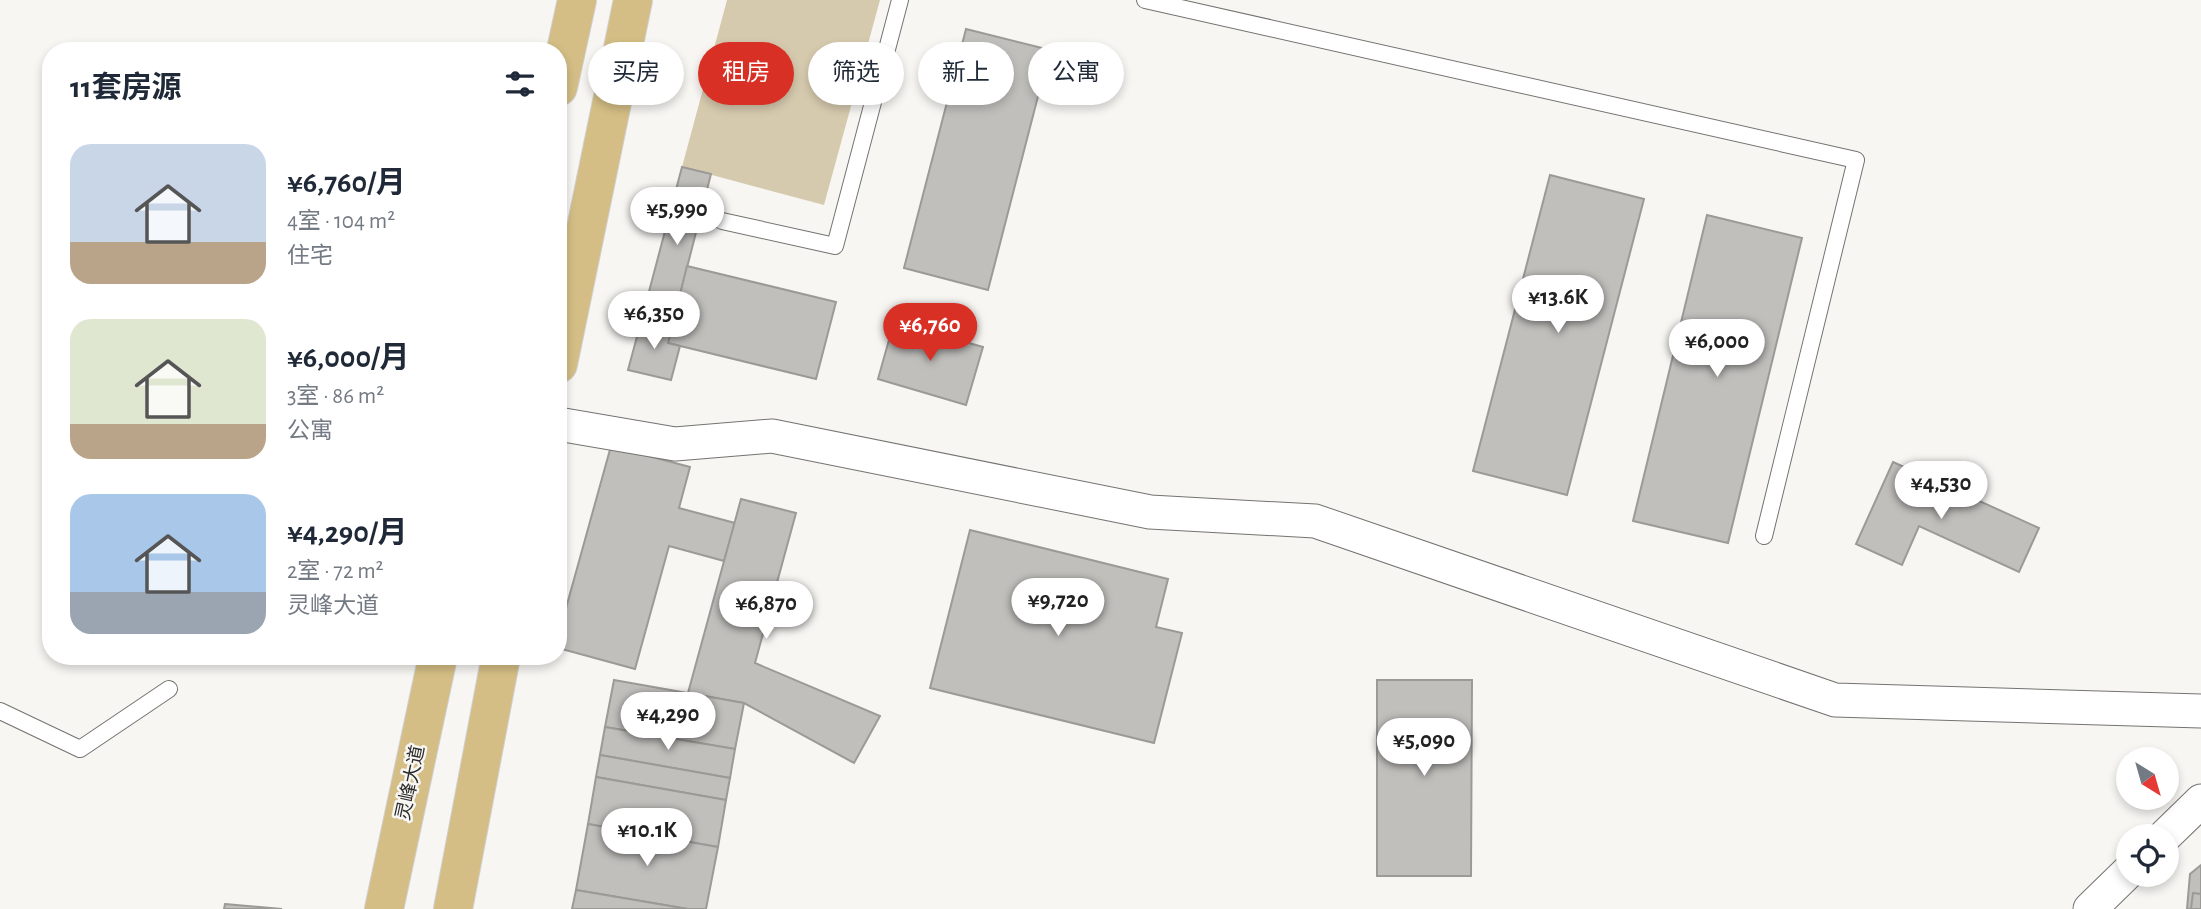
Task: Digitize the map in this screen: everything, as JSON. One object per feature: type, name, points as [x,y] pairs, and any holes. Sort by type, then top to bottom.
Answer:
[{"type":"main road","points":[[567,46],[577,0]]},
{"type":"main road","points":[[567,320],[633,0]]},
{"type":"main road","name":"灵峰大道","points":[[384,909],[436,665]]},
{"type":"main road","points":[[453,909],[499,665]]},
{"type":"street","points":[[567,426],[675,444],[772,436],[1150,512],[1315,521],[1835,700],[2201,712]]},
{"type":"street","points":[[2177,824],[2201,801]]},
{"type":"street","points":[[2090,909],[2116,884]]},
{"type":"lane","points":[[722,221],[835,246],[900,0]]},
{"type":"lane","points":[[1145,0],[1856,160],[1764,536]]},
{"type":"lane","points":[[0,711],[80,749],[169,689]]},
{"type":"shaded area","points":[[727,0],[880,0],[869,42],[808,42],[808,105],[851,105],[824,205],[682,167],[699,105],[794,105],[794,42],[716,42]]},
{"type":"building","points":[[966,29],[1028,44],[1028,105],[1036,105],[988,290],[904,268],[946,105],[1014,105],[1014,42],[963,42]]},
{"type":"building","points":[[682,167],[711,174],[672,326],[642,318]]},
{"type":"building","points":[[1550,175],[1644,199],[1567,495],[1473,471]]},
{"type":"building","points":[[1707,215],[1802,238],[1728,543],[1633,521]]},
{"type":"building","points":[[687,266],[836,302],[816,379],[668,343]]},
{"type":"building","points":[[642,318],[672,326],[668,343],[680,346],[671,380],[628,370]]},
{"type":"building","points":[[894,322],[983,347],[966,405],[878,379]]},
{"type":"building","points":[[611,446],[690,467],[679,508],[735,523],[724,561],[669,546],[635,669],[567,650],[567,605]]},
{"type":"building","points":[[1893,462],[2039,528],[2019,572],[1919,526],[1902,565],[1856,544]]},
{"type":"building","points":[[741,499],[796,513],[755,663],[880,716],[854,763],[744,703],[688,693]]},
{"type":"building","points":[[970,530],[1168,579],[1156,627],[1182,633],[1154,743],[930,688]]},
{"type":"building","points":[[614,680],[744,703],[735,749],[605,727]]},
{"type":"building","points":[[1377,680],[1472,680],[1471,876],[1377,876]]},
{"type":"building","points":[[605,727],[735,749],[730,778],[600,755]]},
{"type":"building","points":[[600,755],[730,778],[726,800],[596,777]]},
{"type":"building","points":[[596,777],[726,800],[718,847],[588,824]]},
{"type":"building","points":[[588,824],[718,847],[706,909],[688,909],[576,890]]},
{"type":"building","points":[[2201,865],[2201,909],[2187,909],[2190,874]]},
{"type":"building","points":[[576,890],[688,909],[572,909]]},
{"type":"building","points":[[2193,893],[2201,894],[2201,909],[2191,909]]},
{"type":"building","points":[[225,904],[282,909],[224,909]]}]
